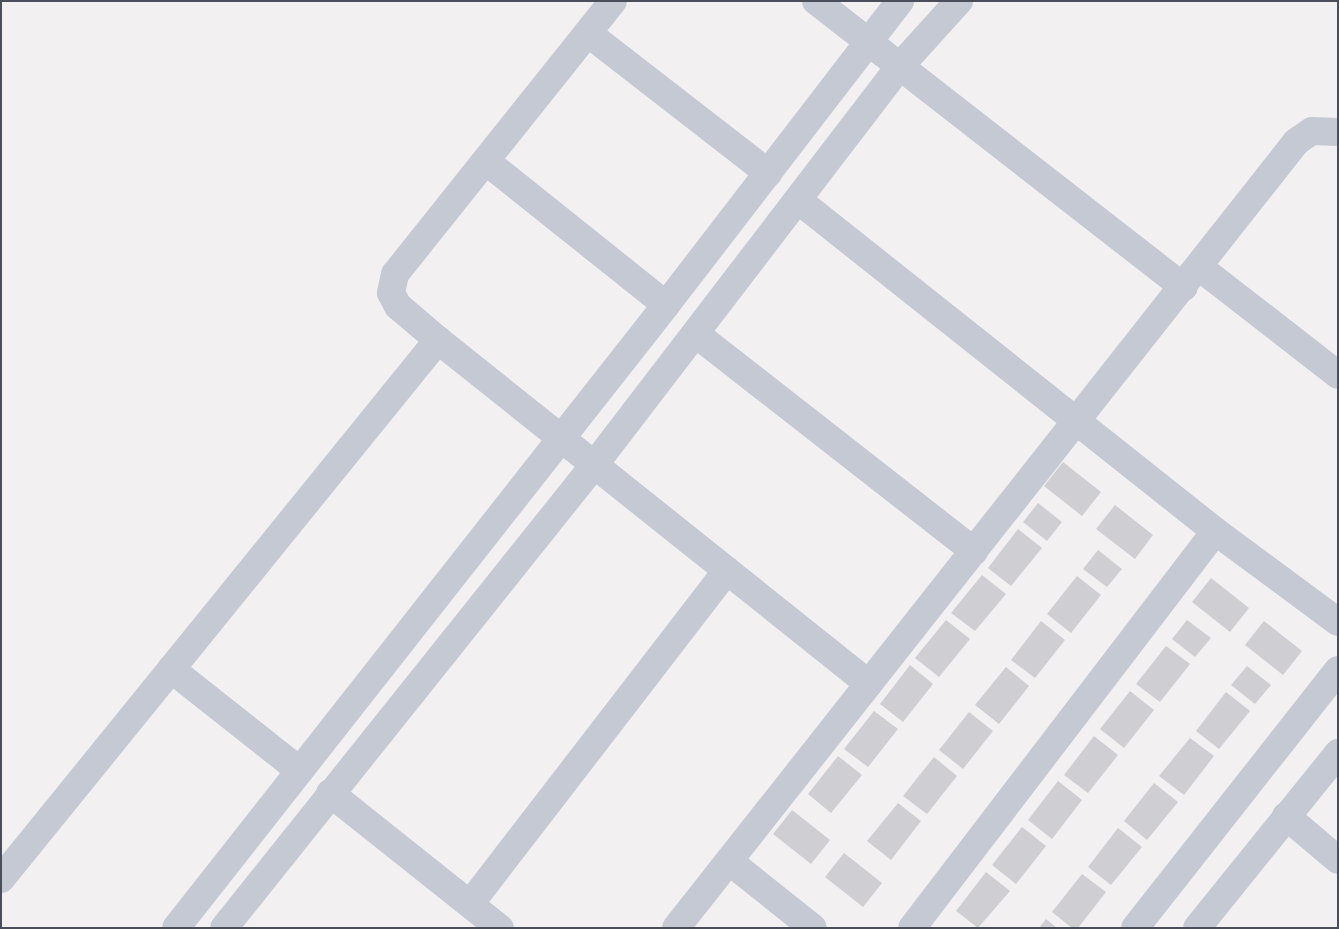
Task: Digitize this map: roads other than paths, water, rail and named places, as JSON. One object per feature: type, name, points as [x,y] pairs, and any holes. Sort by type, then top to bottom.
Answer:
[{"type":"street","points":[[613,1],[487,162],[395,274],[390,285],[398,306],[438,340],[869,684]]},
{"type":"street","points":[[816,1],[900,66],[1192,277],[1338,375]]},
{"type":"street","points":[[176,928],[666,305],[900,1]]},
{"type":"street","points":[[224,928],[330,793],[595,464],[900,66],[959,1]]},
{"type":"street","points":[[589,34],[768,173]]},
{"type":"street","points":[[676,928],[1192,277],[1296,142],[1312,131],[1338,132]]},
{"type":"street","points":[[487,162],[666,305]]},
{"type":"street","points":[[798,200],[1215,530],[1338,622]]},
{"type":"street","points":[[696,334],[974,551]]},
{"type":"street","points":[[1,879],[438,340]]},
{"type":"street","points":[[912,928],[1215,530]]},
{"type":"street","points":[[470,904],[727,570]]},
{"type":"street","points":[[172,669],[300,771]]},
{"type":"street","points":[[1135,928],[1338,670]]},
{"type":"street","points":[[1197,928],[1338,754]]},
{"type":"street","points":[[330,793],[500,928]]},
{"type":"street","points":[[1286,816],[1338,860]]},
{"type":"street","points":[[729,861],[813,928]]}]
